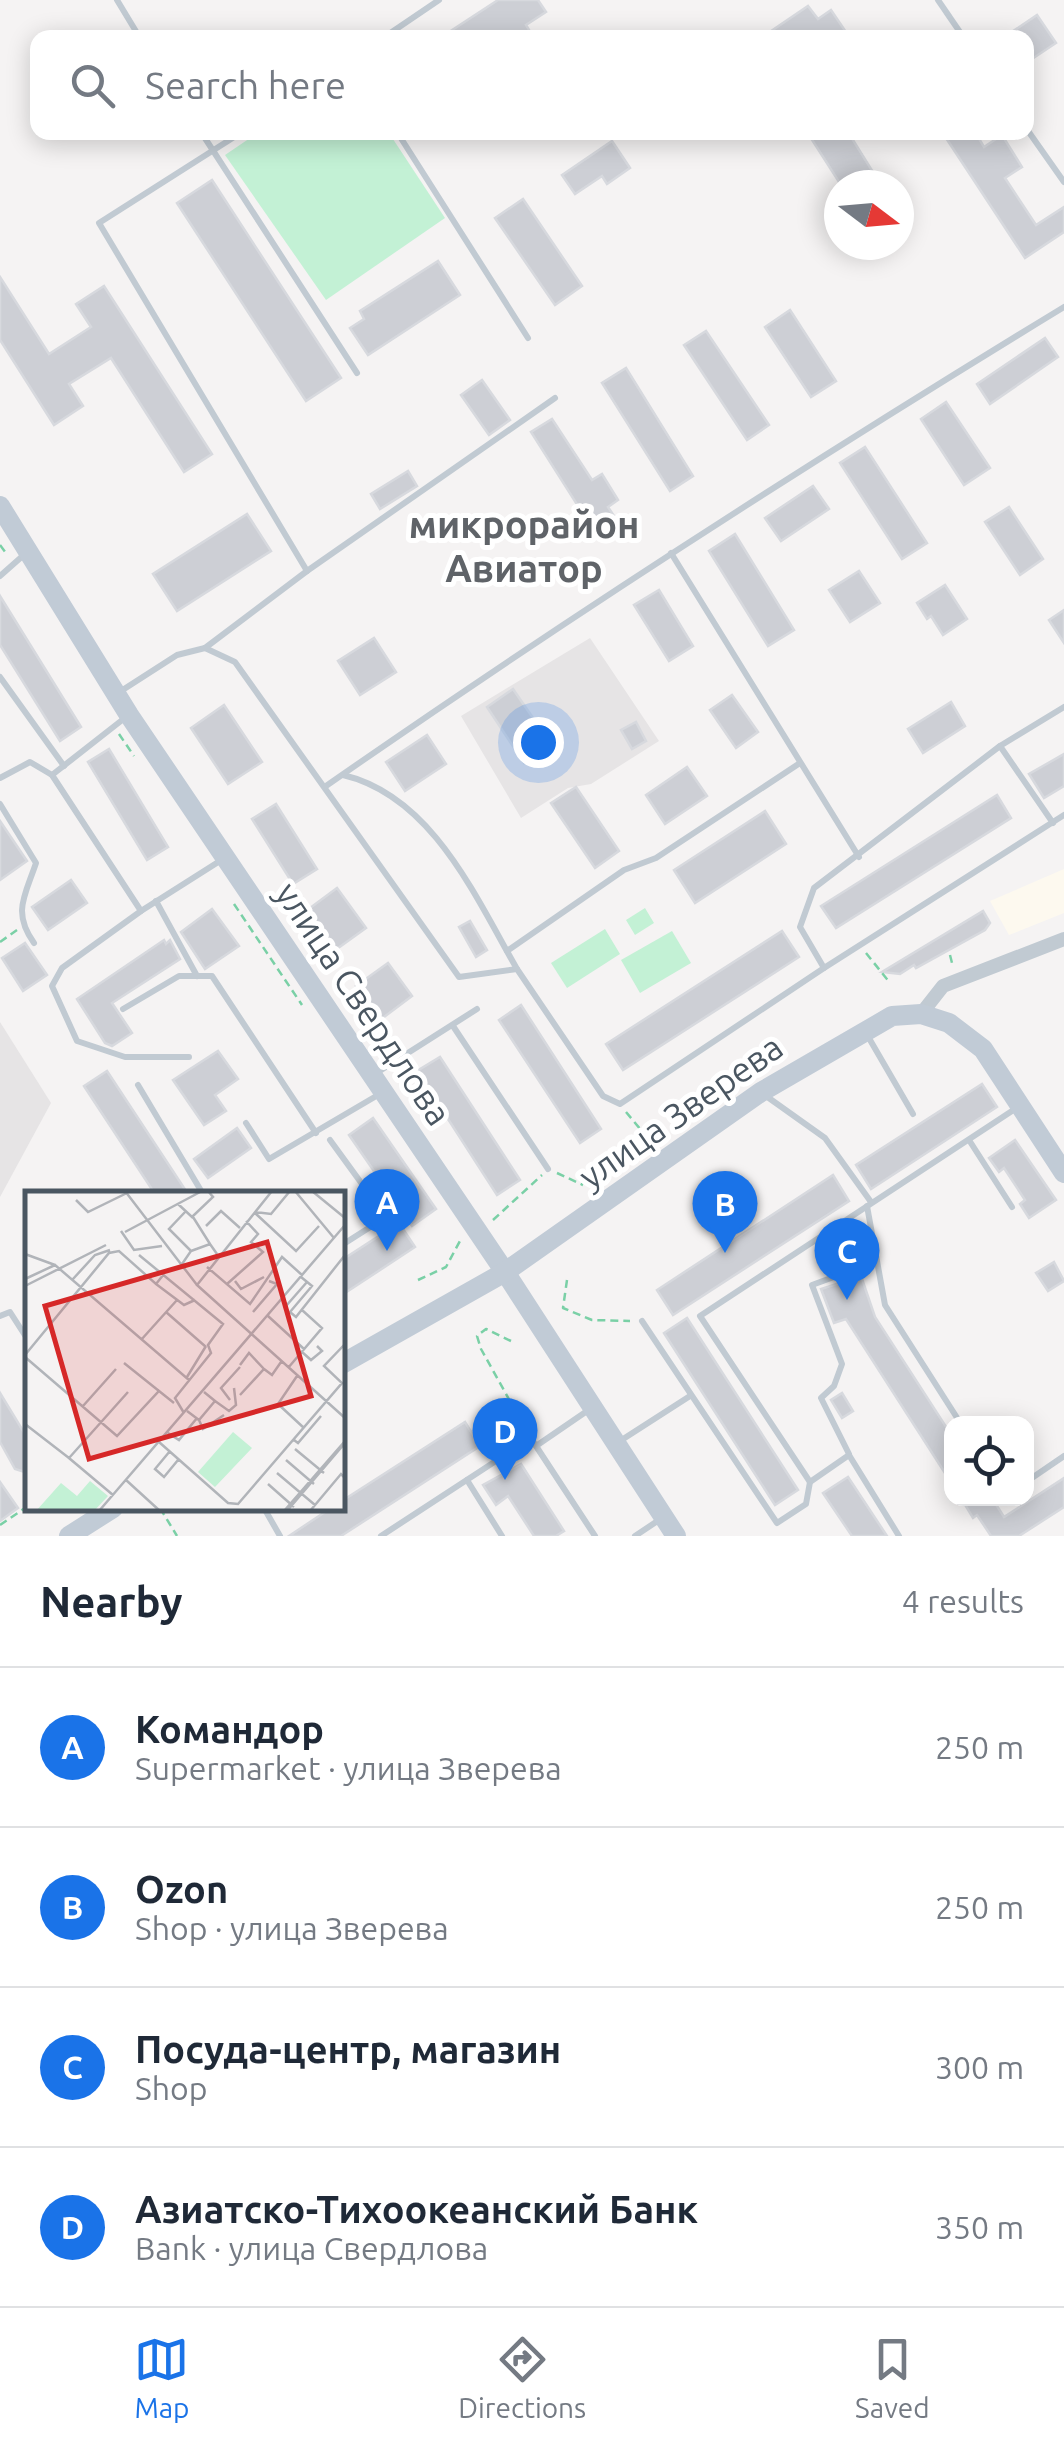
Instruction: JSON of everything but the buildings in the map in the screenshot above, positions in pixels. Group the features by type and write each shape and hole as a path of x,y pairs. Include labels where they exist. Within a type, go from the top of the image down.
{"main road":[{"name":"улица Свердлова","path":"0,506 129,715 505,1272 676,1536"},
{"name":"улица Зверева","path":"345,1362 505,1272 762,1092 892,1016 921,1014"},
{"path":"921,1014 948,1023 983,1048 1064,1173"},
{"path":"70,1536 109,1511"}],"street":[{"name":"улица Зверева","path":"921,1014 943,986 1064,939"}],"lane":[{"path":"117,0 135,30"},
{"path":"396,30 439,0"},
{"path":"938,0 959,30"},
{"path":"1034,139 1064,182"},
{"path":"207,140 357,373"},
{"path":"231,140 98,223 308,571"},
{"path":"402,140 528,338"},
{"path":"326,786 815,459 1064,306"},
{"path":"116,695 177,655 205,648 555,398"},
{"path":"0,576 27,552"},
{"path":"671,553 858,857"},
{"path":"205,648 236,662 459,977 517,969"},
{"path":"0,678 64,766"},
{"path":"824,968 800,927 814,888 1000,746 1064,706"},
{"path":"52,775 129,715"},
{"path":"1000,746 1052,823"},
{"path":"0,778 30,762 52,775 141,911"},
{"path":"507,951 624,870 656,858 800,763"},
{"path":"342,775 368,781 417,815 440,842 517,969 603,1096 620,1104 1064,815"},
{"path":"0,804 36,863 19,914 34,943"},
{"path":"189,1057 125,1057 77,1041 52,986 62,968 224,858"},
{"path":"156,902 197,976"},
{"path":"123,1009 179,976 212,976 316,1133"},
{"path":"246,1123 269,1159 316,1133 477,1009"},
{"path":"453,1026 548,1169"},
{"path":"865,1032 913,1114"},
{"path":"138,1085 201,1191"},
{"path":"762,1092 825,1138 869,1204 885,1305 957,1416"},
{"path":"642,1322 777,1523 806,1504 810,1482 700,1316 1020,1106"},
{"path":"330,1140 386,1217 345,1243"},
{"path":"969,1140 1012,1207"},
{"path":"877,1261 812,1284 842,1364 834,1386 821,1398 849,1455 900,1536"},
{"path":"0,1316 10,1312 25,1335"},
{"path":"617,1443 690,1396"},
{"path":"381,1536 467,1480 594,1407"},
{"path":"533,1442 595,1536"},
{"path":"810,1482 849,1455"},
{"path":"1034,1477 1064,1456"},
{"path":"467,1480 502,1536"},
{"path":"266,1511 280,1536"},
{"path":"635,1536 664,1517"}],"path":[{"path":"0,942 22,926"},
{"path":"860,945 890,984"},
{"path":"950,955 953,966"},
{"path":"620,1104 651,1142"},
{"path":"492,1221 548,1169 583,1185"},
{"path":"418,1280 446,1267 461,1239"},
{"path":"567,1280 563,1308 592,1320 642,1322"},
{"path":"510,1341 486,1329 477,1336 533,1442"},
{"path":"0,1525 25,1508"},
{"path":"162,1511 177,1536"}],"shaded area":[{"path":"590,638 659,741 591,784 568,788 521,818 461,716"},
{"path":"1064,869 1064,913 1009,935 990,901"},
{"path":"0,1022 51,1103 0,1197"}],"green space":[{"path":"247,140 394,140 445,218 326,300 225,155"},
{"path":"645,908 654,923 635,935 626,920"},
{"path":"605,929 620,954 567,988 551,963"},
{"path":"672,931 691,963 640,993 621,960"}],"place":[{"name":"Командор","path":"387,1251"},
{"name":"Ozon","path":"725,1253"},
{"name":"Посуда-центр, магазин","path":"847,1300"},
{"name":"Азиатско-Тихоокеанский Банк","path":"505,1480"}],"district":[{"name":"микрорайон Авиатор","path":"524,547"}]}
